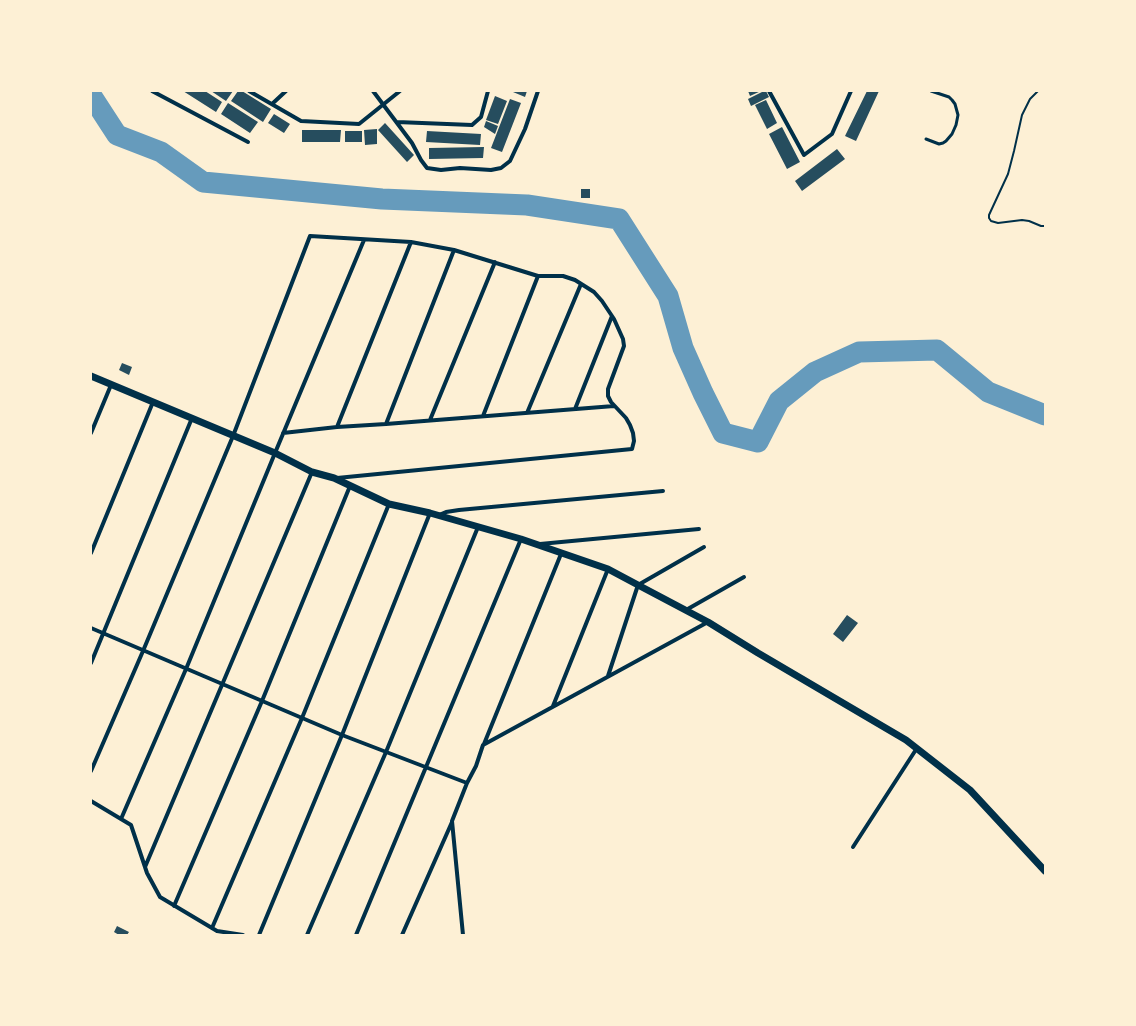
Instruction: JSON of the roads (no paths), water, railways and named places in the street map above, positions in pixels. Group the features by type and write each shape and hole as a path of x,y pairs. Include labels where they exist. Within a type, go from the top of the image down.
{"street":[{"path":"152,91 248,142"},
{"path":"158,95 162,91"},
{"path":"249,91 301,121 359,124 400,91"},
{"path":"272,104 286,91"},
{"path":"373,91 412,143 427,168 441,170 460,168 491,170 501,168 510,161 525,129 538,91"},
{"path":"397,122 472,125 481,117 488,91"},
{"path":"769,91 804,155 832,134 851,91"},
{"path":"91,770 143,651 233,436 310,236 411,242 454,250 538,276 564,276 575,280 594,292 612,316 623,339 624,346 608,389 608,396 614,406 626,418 630,425 634,441 632,449 334,478"},
{"path":"121,819 186,669 364,240"},
{"path":"336,427 411,242"},
{"path":"386,424 454,250"},
{"path":"430,420 495,262"},
{"path":"483,416 538,276"},
{"path":"527,413 582,284"},
{"path":"575,409 612,316"},
{"path":"91,376 275,453 312,472 334,478 389,504 521,539 608,570 638,585 708,622 764,657 898,734 970,790 1045,871"},
{"path":"91,434 111,385"},
{"path":"91,553 153,402"},
{"path":"283,433 336,427 614,406"},
{"path":"91,663 192,418"},
{"path":"145,867 312,472"},
{"path":"174,906 262,702 350,486"},
{"path":"434,515 459,510 663,491"},
{"path":"212,928 302,718 389,504"},
{"path":"259,935 434,515"},
{"path":"307,935 386,752 478,527"},
{"path":"536,544 699,529"},
{"path":"356,935 521,539"},
{"path":"608,676 638,585 704,547"},
{"path":"402,935 476,766 483,745 560,554"},
{"path":"553,706 608,570"},
{"path":"686,610 744,576"},
{"path":"483,745 708,622"},
{"path":"91,628 342,735 468,783"},
{"path":"853,847 917,748"},
{"path":"91,801 131,825 145,867 160,898 217,931 243,935"},
{"path":"452,821 463,935"}],"lane":[{"path":"926,139 938,144 946,141 952,134 958,115 955,104 949,97 931,91"}],"waterway":[{"path":"91,95 117,135 161,152 203,182 382,199 527,205 619,219 668,296 683,348 723,433 758,442 779,401 815,372 859,352 937,350 988,392 1045,415"}]}
